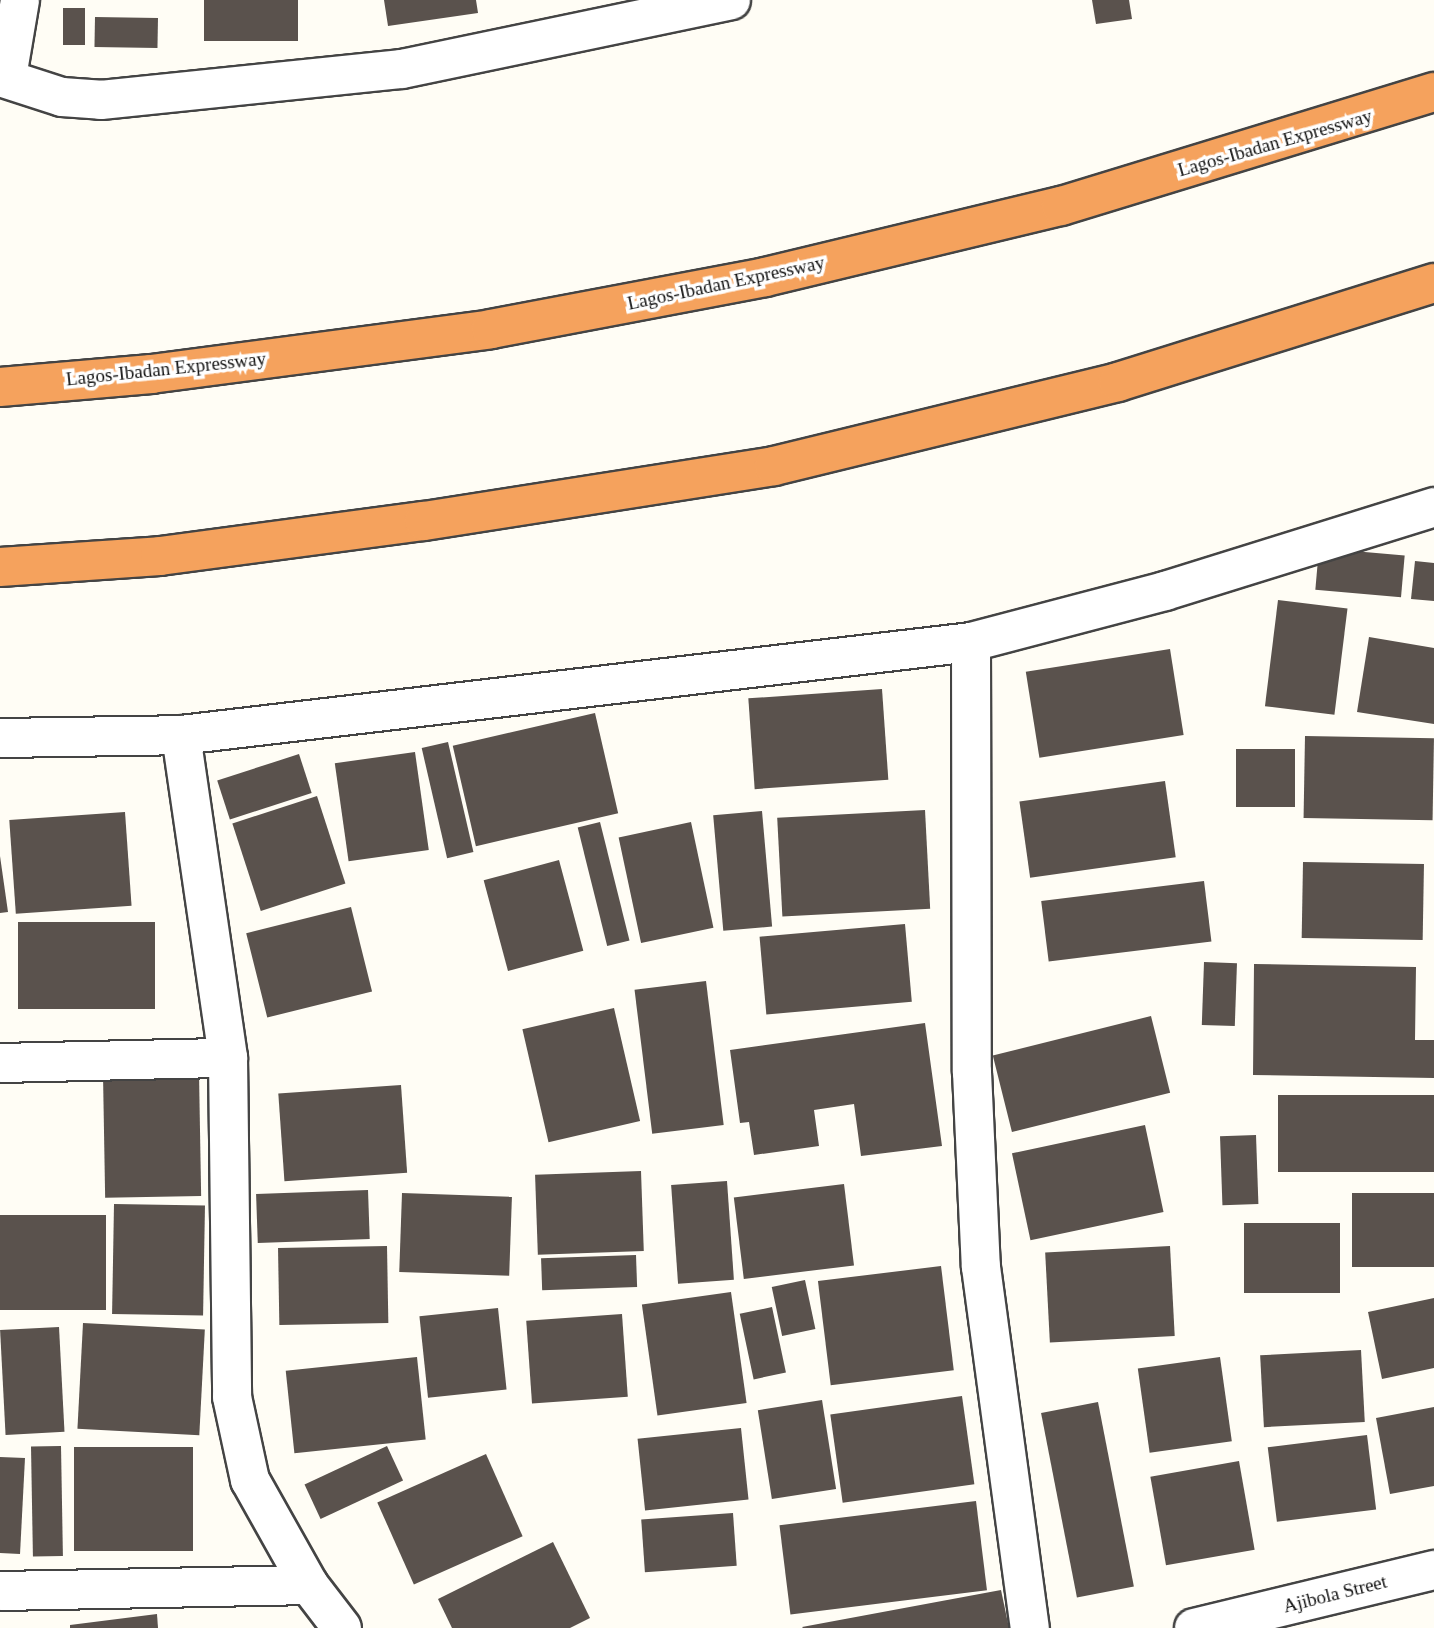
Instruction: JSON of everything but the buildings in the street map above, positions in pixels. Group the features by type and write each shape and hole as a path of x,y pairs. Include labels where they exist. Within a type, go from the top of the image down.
{"highway":[{"name":"Lagos-Ibadan Expressway","path":"0,387 151,374 491,329 765,277 1061,206 1434,92"},
{"path":"0,567 160,556 424,521 774,466 1118,382 1434,283"}],"street":[{"path":"20,0 4,77 62,97 101,100 402,69 731,0"},
{"path":"0,738 181,735 971,642 1165,591 1434,507"},
{"path":"971,642 972,1072 981,1267 1030,1628"},
{"path":"181,735 228,1058 232,1397 250,1480 309,1585 342,1628"},
{"path":"0,1063 228,1058"},
{"name":"Ajibola Street","path":"1194,1628 1434,1570"},
{"path":"0,1591 309,1585"}]}
